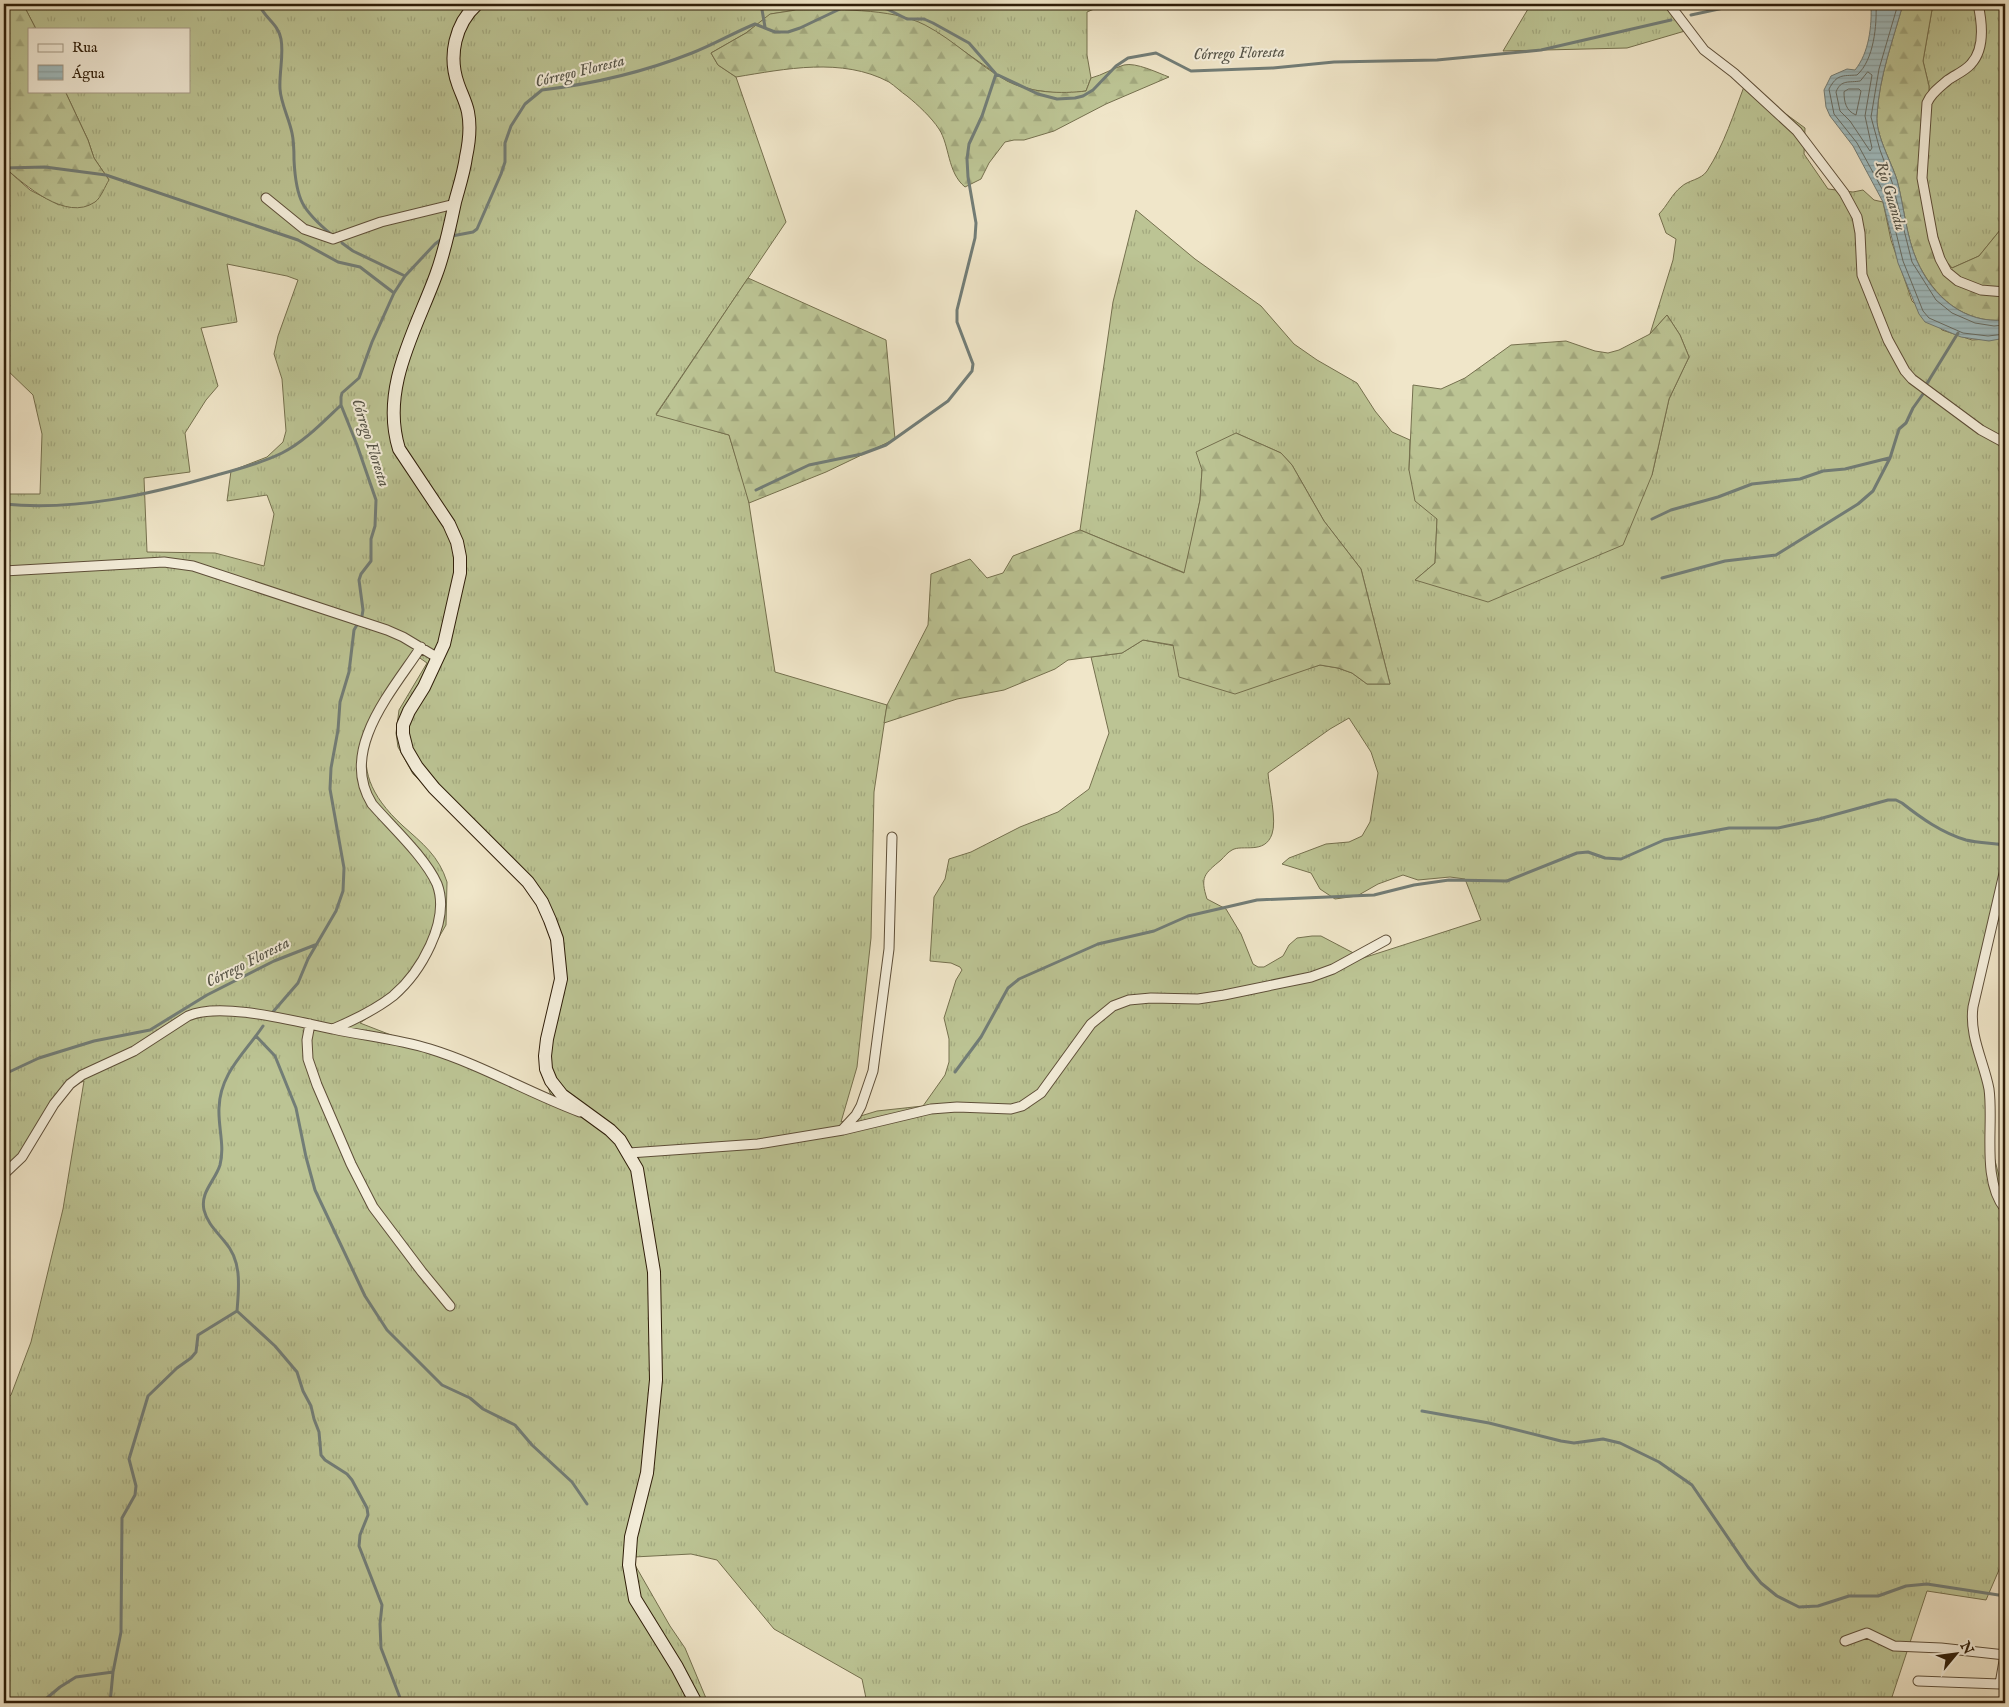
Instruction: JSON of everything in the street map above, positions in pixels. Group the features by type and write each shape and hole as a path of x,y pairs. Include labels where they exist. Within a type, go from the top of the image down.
{"main road":[{"path":"477,4 463,21 458,32 453,55 454,71 468,111 470,123 466,158 448,236 434,280 410,338 393,405 395,435 400,449 449,524 457,542 460,557 460,573 444,644 424,687 409,711 403,725 403,734 407,750 417,767 454,809 528,882 550,920 560,959 561,980 547,1039 546,1069 551,1081 562,1095 610,1130 629,1153 637,1169 654,1272 656,1380 647,1474 632,1537 629,1565 630,1579 635,1600 677,1667 696,1703"}],"street":[{"path":"1669,4 1704,50 1734,73 1760,99 1797,131 1844,193 1857,217 1860,233 1862,275 1888,340 1905,371 1912,379 1981,430 2005,443"},
{"path":"1978,4 1981,34 1975,58 1969,66 1939,88 1927,103 1922,178 1936,248 1947,272 1958,281 1975,288 2005,292"},
{"path":"266,198 304,229 334,239 381,222 455,204"},
{"path":"4,571 164,562 179,563 387,630 438,658"},
{"path":"333,1029 356,1019 384,1002 402,987 425,957 437,927 440,900 433,877 421,859 372,804 366,794 361,778 368,734 377,714 392,687 421,647"},
{"path":"843,1130 861,1106 873,1071 889,948 892,837"},
{"path":"2005,870 1972,1018 1976,1043 1987,1077 1989,1090 1990,1158 1998,1196 2005,1209"},
{"path":"629,1153 758,1144 843,1130 931,1110 957,1107 1011,1108 1022,1106 1041,1093 1091,1024 1113,1006 1129,1000 1151,998 1198,999 1311,977 1333,969 1386,940"},
{"path":"4,1174 22,1158 54,1104 70,1084 82,1075 134,1051 197,1012 228,1011 310,1024 390,1039 429,1049 484,1070 588,1115"},
{"path":"310,1024 307,1040 308,1058 317,1085 351,1164 373,1207 450,1306"},
{"path":"1845,1641 1867,1633 1894,1646 1941,1648 2005,1655 2000,1684 1918,1681"}],"green space":[{"path":"4,4 23,4 35,28 28,28 28,92 65,92 88,140 94,158 109,180 95,202 84,207 72,208 46,199 4,167"},
{"path":"23,4 1106,4 1087,12 1087,55 1091,78 1086,91 1064,94 1034,90 1008,82 955,45 891,15 847,10 796,10 771,14 746,33 711,53 718,65 736,77 786,222 656,414 729,435 748,497 775,672 887,705 874,792 871,938 857,1067 841,1122 877,1111 923,1106 945,1075 949,1062 949,1039 944,1018 956,980 962,970 951,963 930,961 934,897 945,879 949,859 971,852 1020,827 1058,812 1089,789 1109,733 1091,657 1122,653 1143,640 1302,670 1320,665 1338,668 1352,673 1367,684 1390,684 1361,569 1324,521 1292,465 1281,453 1236,433 1202,470 1200,500 1185,573 1080,530 1113,302 1136,210 1195,259 1261,306 1294,344 1357,383 1375,411 1392,432 1410,440 1409,470 1437,519 1435,563 1415,580 1652,475 1669,399 1689,357 1680,335 1667,315 1650,334 1673,260 1676,239 1666,233 1659,214 1678,190 1707,171 1724,140 1745,84 1805,128 1804,154 1828,189 1853,192 1863,190 1874,200 1883,202 1891,240 1912,301 1942,330 1972,340 2005,338 2005,917 1993,924 1971,1020 1985,1080 1991,1145 1999,1176 2005,1190 2005,1556 1986,1600 1927,1591 1890,1703 867,1703 862,1679 774,1629 717,1560 691,1554 634,1557 635,1565 685,1648 708,1703 4,1703 4,1401 11,1395 31,1342 63,1209 84,1081 67,1088 4,1175 4,488 9,494 40,494 42,434 33,395 4,367 4,167 30,190 59,205 109,180 94,158 88,140 65,92 190,92 190,28 35,28","holes":["227,264 298,280 278,336 274,354 282,379 286,431 283,442 267,457 231,471 227,501 267,495 274,514 264,566 215,553 147,552 144,478 190,472 185,433 206,400 218,386 201,328 237,322","417,656 427,663 399,710 396,733 398,747 413,774 453,813 516,868 548,918 559,969 541,1065 550,1093 556,1099 360,1023 391,1001 435,944 446,925 447,882 444,873 435,857 382,803 370,781 366,761 369,741 377,721","1349,718 1371,752 1378,773 1370,822 1362,836 1349,842 1326,844 1289,858 1282,864 1311,873 1320,889 1335,899 1357,896 1378,884 1403,875 1418,880 1450,877 1465,879 1481,920 1363,958 1321,936 1297,938 1289,945 1283,956 1264,967 1258,967 1253,964 1241,934 1226,909 1207,899 1204,886 1205,876 1232,850 1236,848 1259,847 1269,840 1274,821 1268,773 1330,729"]},
{"path":"1531,4 1674,4 1685,31 1627,48 1503,51"},
{"path":"1903,4 1933,4 1923,61 1929,86 1929,128 1924,172 1936,231 1944,259 1952,268 1979,256 2005,224 2005,320 1976,318 1952,306 1932,286 1913,251 1897,180 1881,139 1877,122 1878,101 1883,73"},
{"path":"1933,4 2005,4 2005,224 1979,256 1952,268 1944,259 1936,231 1924,172 1929,128 1929,86 1923,61"},
{"path":"796,10 879,12 911,19 936,31 1007,81 1036,90 1056,92 1086,91 1091,78 1129,64 1147,68 1169,77 1106,104 1054,131 1024,140 1005,142 989,163 981,179 965,187 955,174 939,129 916,103 889,82 871,74 833,67 794,68 736,77 718,65 711,53 746,33 770,14"},
{"path":"748,278 886,340 895,439 826,472 749,503 729,435 656,415"},
{"path":"1667,315 1680,335 1689,357 1669,399 1652,475 1623,545 1488,602 1415,580 1435,563 1437,519 1415,501 1409,470 1413,385 1441,389 1465,378 1511,345 1566,341 1595,351 1608,353 1619,350 1650,334"},
{"path":"1236,433 1281,453 1292,465 1324,521 1361,569 1390,684 1367,684 1352,673 1320,665 1235,694 1179,677 1173,645 1143,640 1122,653 1068,660 1055,669 1004,690 957,699 884,723 887,705 928,625 931,574 970,559 987,578 1003,573 1013,556 1080,530 1184,573 1200,500 1202,470 1196,452"}],"water":[{"name":"Rio Guandu","path":"1871,4 1903,4 1883,73 1878,101 1877,122 1881,139 1897,180 1908,231 1917,261 1932,286 1952,306 1976,318 2005,320 2005,338 1989,341 1961,337 1925,322 1919,314 1898,263 1883,202 1853,146 1830,116 1826,107 1824,90 1831,76 1847,69 1855,70 1864,56 1870,30"}],"waterway":[{"path":"259,4 277,29 281,39 280,89 293,136 295,174 299,195 307,211 332,235"},
{"path":"761,4 765,27"},
{"name":"Córrego Floresta","path":"1691,15 1742,4"},
{"name":"Córrego Floresta","path":"1786,4 1820,4"},
{"name":"Córrego Floresta","path":"452,236 473,232 477,229 505,162 505,143 511,126 525,104 542,90 599,81 655,66 700,50 755,24 775,32 788,32 842,8 857,5 872,5 887,9 907,19 924,19 933,23 969,43 996,74 1038,94 1057,99 1083,96 1093,90 1116,66 1128,58 1156,53 1191,71 1273,68 1334,62 1437,60 1541,50 1671,20"},
{"path":"756,490 809,465 862,454 886,445 948,401 972,371 973,364 957,322 957,310 975,238 976,223 968,177 967,159 969,144 982,116 996,74"},
{"path":"4,168 45,167 106,175 298,240 338,262 360,267 394,293"},
{"name":"Córrego Floresta","path":"272,1013 298,983 308,959 336,911 343,891 344,868 330,789 331,768 338,730 340,702 349,672 354,630 362,616 359,580 361,574 371,561 371,539 375,526 376,500 341,405 341,397 342,393 359,378 372,342 394,293 405,276 443,238"},
{"path":"342,243 353,251 405,276"},
{"path":"1926,385 1958,333"},
{"path":"1662,578 1725,561 1776,555 1858,504 1873,491 1890,458 1899,429 1906,423 1913,408 1923,394"},
{"path":"4,504 31,506 112,500 165,489 242,468 282,453 298,443 341,405"},
{"path":"1652,519 1671,510 1718,497 1752,484 1800,479 1823,471 1845,469 1889,458"},
{"path":"955,1072 981,1037 1008,988 1019,979 1098,944 1154,931 1188,916 1257,900 1374,895 1414,885 1449,880 1507,881 1577,853 1588,852 1605,858 1621,859 1664,840 1729,828 1778,828 1888,800 1896,800 1902,803 1932,824 1957,837 1971,841 2005,845"},
{"name":"Córrego Floresta","path":"4,1071 9,1072 39,1058 94,1041 150,1030 207,995 274,961 315,945"},
{"path":"237,1311 237,1266 230,1249 207,1219 203,1204 206,1192 220,1165 222,1144 219,1108 224,1084 235,1064 263,1026"},
{"path":"256,1036 275,1056 296,1108 315,1190 365,1296 387,1330 442,1385 470,1398 483,1409 515,1425 532,1445 572,1482 587,1504"},
{"path":"237,1311 275,1346 297,1372 319,1432 321,1455 325,1460 347,1474 367,1508 368,1515 360,1535 359,1546 382,1605 380,1624 381,1648 402,1703"},
{"path":"110,1703 113,1672 121,1632 122,1518 135,1495 136,1486 129,1459 148,1396 196,1352 198,1335 237,1311"},
{"path":"1422,1411 1489,1423 1561,1441 1574,1443 1603,1439 1620,1443 1659,1462 1692,1485 1761,1583 1777,1596 1799,1607 1818,1606 1849,1596 1878,1596 1906,1586 1927,1584 2005,1596"},
{"path":"41,1703 60,1687 76,1677 113,1672"}]}
